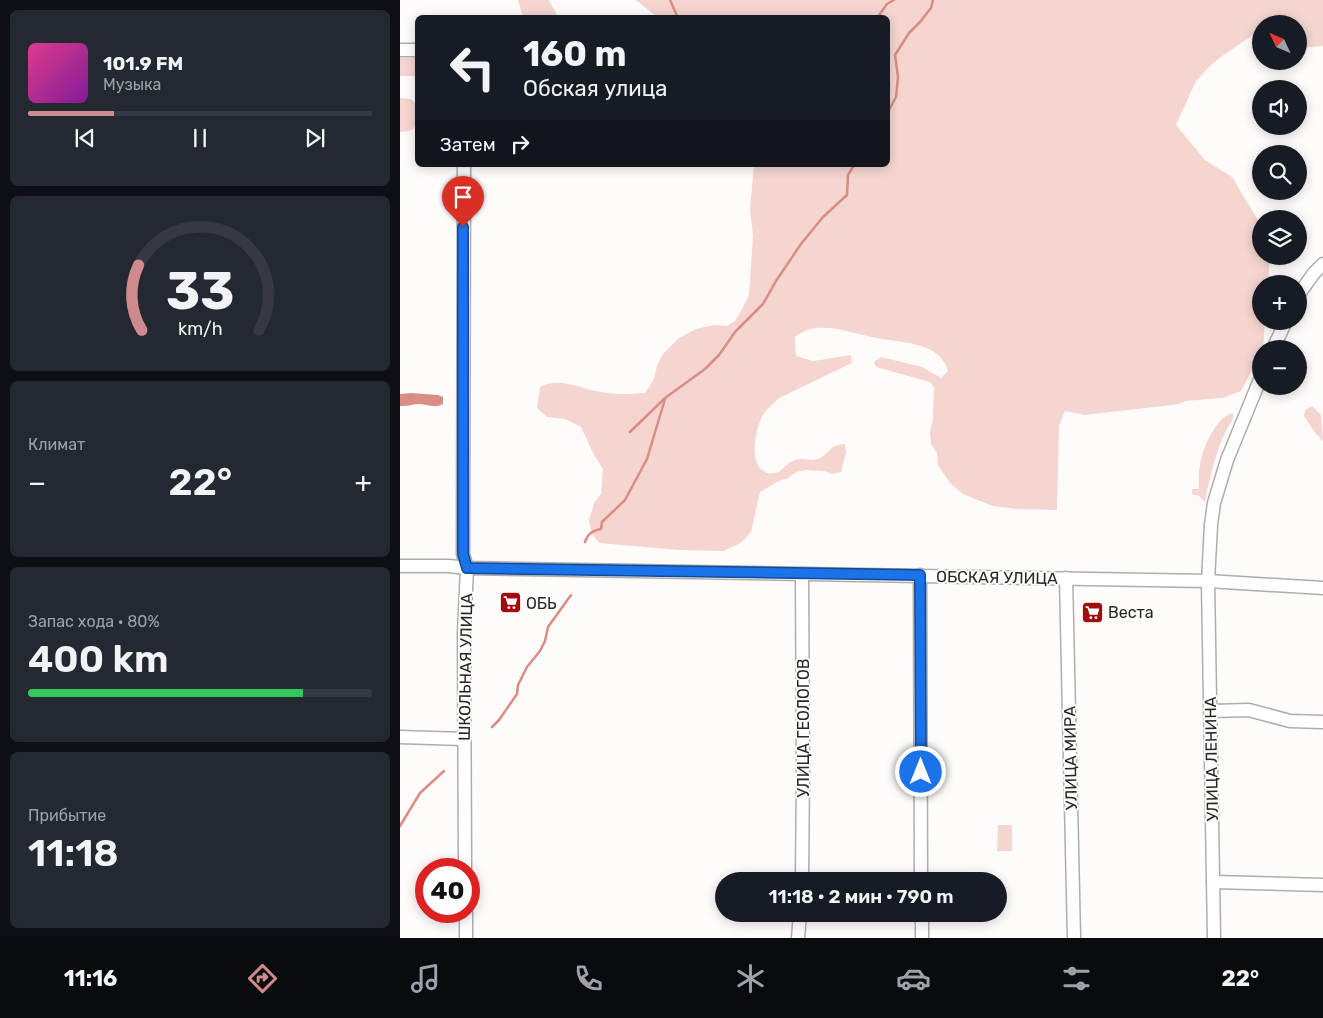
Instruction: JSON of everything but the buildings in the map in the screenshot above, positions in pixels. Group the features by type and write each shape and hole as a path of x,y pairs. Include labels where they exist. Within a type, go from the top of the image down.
{"street":[{"path":"400,50 415,50"},
{"name":"ШКОЛЬНАЯ УЛИЦА","path":"464,167 463,554 467,568 464,633 466,858"},
{"path":"1307,283 1323,264"},
{"name":"УЛИЦА ЛЕНИНА","path":"1214,938 1208,581 1211,525 1214,502 1227,460 1254,395"},
{"name":"ОБСКАЯ УЛИЦА","path":"400,566 1208,581 1323,588"},
{"name":"УЛИЦА ГЕОЛОГОВ","path":"802,574 802,872"},
{"path":"920,575 921,872"},
{"name":"УЛИЦА МИРА","path":"1066,578 1074,938"},
{"path":"1211,711 1249,710 1290,721 1323,722"},
{"path":"400,737 464,739"},
{"path":"1213,882 1323,884"},
{"path":"798,938 799,922"},
{"path":"922,922 922,938"},
{"path":"466,923 466,938"}],"shaded area":[{"path":"518,0 549,0 557,15 522,15"},
{"path":"636,0 1323,0 1323,46 1308,47 1308,15 1252,15 1252,36 1211,65 1196,81 1176,125 1205,160 1232,177 1252,210 1252,265 1269,265 1269,275 1252,275 1252,330 1264,330 1264,340 1252,340 1252,370 1241,391 1223,398 1185,401 1180,404 1085,415 1065,411 1059,426 1057,510 993,506 963,494 950,483 938,465 937,453 931,444 930,431 933,419 934,387 930,382 876,367 874,362 881,357 922,367 941,378 948,371 936,353 927,348 904,342 832,328 813,329 795,337 796,356 813,361 851,355 852,363 779,398 771,405 762,416 759,425 755,440 755,457 761,469 767,473 775,473 795,460 818,459 835,446 845,444 846,452 841,472 833,474 824,471 806,470 796,472 760,492 751,532 742,542 724,551 679,550 599,543 592,534 589,521 594,503 601,494 603,469 581,427 565,419 547,417 537,408 540,387 548,384 563,383 607,393 645,393 654,379 662,355 679,338 696,329 714,325 727,326 735,321 749,295 753,236 750,209 754,167 890,167 890,15 655,15"},
{"path":"400,58 415,58 415,76 400,76"},
{"path":"400,98 411,99 415,103 415,126 411,130 400,132"},
{"path":"400,394 438,395 443,397 443,404 437,406 417,404 400,406"},
{"path":"1312,406 1321,415 1323,441 1315,433 1304,416 1305,410"},
{"path":"1233,413 1233,419 1215,459 1205,502 1199,496 1192,494 1192,489 1199,489 1201,459 1211,434 1221,420"},
{"path":"998,825 1012,825 1012,851 997,851"}],"waterway":[{"path":"670,0 677,15"},
{"path":"879,15 887,4 894,0"},
{"path":"890,108 896,97 898,77 895,55 909,33 931,8 933,0"},
{"path":"630,432 665,398 705,369 719,355 735,332 763,304 801,244 823,217 847,195 848,175 853,167"},
{"path":"585,542 591,533 601,529 602,522 625,500 647,459 665,399"},
{"path":"492,727 517,694 518,685 527,667 540,651 545,641 548,627 571,595"},
{"path":"400,826 420,793 444,771"}],"place":[{"name":"ОБЬ","path":"510,603"},
{"name":"Веста","path":"1092,612"}],"route":[{"path":"463,227 463,554 467,568 920,575 921,772"}]}
